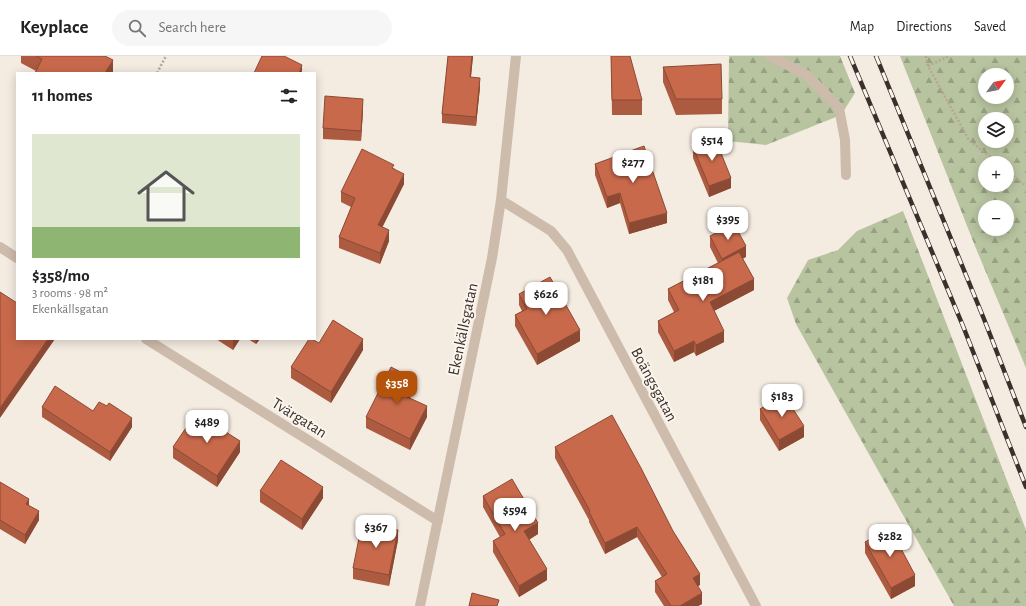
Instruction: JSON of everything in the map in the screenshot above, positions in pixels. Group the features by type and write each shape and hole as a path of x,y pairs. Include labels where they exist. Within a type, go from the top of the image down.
{"street":[{"name":"Ekenkällsgatan","path":"420,606 492,258 501,200 516,56"},
{"path":"770,56 807,75 839,108 844,140 846,175"},
{"name":"Boängsgatan","path":"501,200 551,232 567,250 756,606"},
{"path":"0,247 16,257"},
{"name":"Tvärgatan","path":"148,340 438,521"}],"path":[{"path":"158,72 166,56"},
{"path":"926,56 928,66 969,140 989,156"},
{"path":"928,66 949,56"},
{"path":"1014,176 1026,186"}],"green space":[{"path":"729,56 840,56 855,93 841,115 766,145 728,141"},
{"path":"900,56 1026,56 1026,368 975,246"},
{"path":"903,211 1026,530 1026,606 954,606 796,324 787,298 808,260 838,250 857,231"}],"building":[{"path":"36,56 105,56 113,60 106,72 36,72 42,59"},
{"path":"262,56 284,56 302,65 299,72 254,72"},
{"path":"448,56 472,56 470,77 480,78 476,117 442,114"},
{"path":"611,56 630,56 642,100 612,100"},
{"path":"721,64 722,99 676,99 663,67"},
{"path":"325,96 363,99 361,131 323,128"},
{"path":"715,138 731,178 709,186 693,147"},
{"path":"644,146 667,213 629,223 620,193 607,197 595,164"},
{"path":"362,149 394,165 392,168 404,174 378,225 389,230 380,253 339,237 355,198 341,192"},
{"path":"734,224 746,246 722,259 710,236"},
{"path":"739,252 754,279 710,302 724,331 696,345 694,341 674,351 658,321 679,310 668,289"},
{"path":"550,277 580,330 537,354 515,315 527,309 519,294"},
{"path":"0,292 16,302 16,340 47,340 0,408"},
{"path":"333,320 363,339 331,392 291,367 308,340 314,340 319,343"},
{"path":"391,367 414,379 405,396 427,406 410,439 366,417"},
{"path":"55,386 93,411 99,402 107,406 109,403 132,418 110,452 42,407"},
{"path":"784,395 804,426 779,440 760,409"},
{"path":"196,413 240,441 217,476 173,447"},
{"path":"612,415 673,531 700,574 693,578 702,593 680,606 671,606 655,581 667,574 637,527 605,543 589,512 590,511 555,447"},
{"path":"281,460 323,487 302,519 260,491"},
{"path":"512,479 538,523 524,531 547,569 519,586 493,541 505,534 483,496"},
{"path":"0,482 29,499 26,504 39,511 25,535 0,520"},
{"path":"362,523 398,530 389,575 353,568"},
{"path":"890,528 915,575 891,588 865,542"},
{"path":"472,593 499,600 497,606 469,606"}],"railway":[{"path":"850,56 963,326 1026,487"},
{"path":"876,56 984,319 1026,427"}]}
